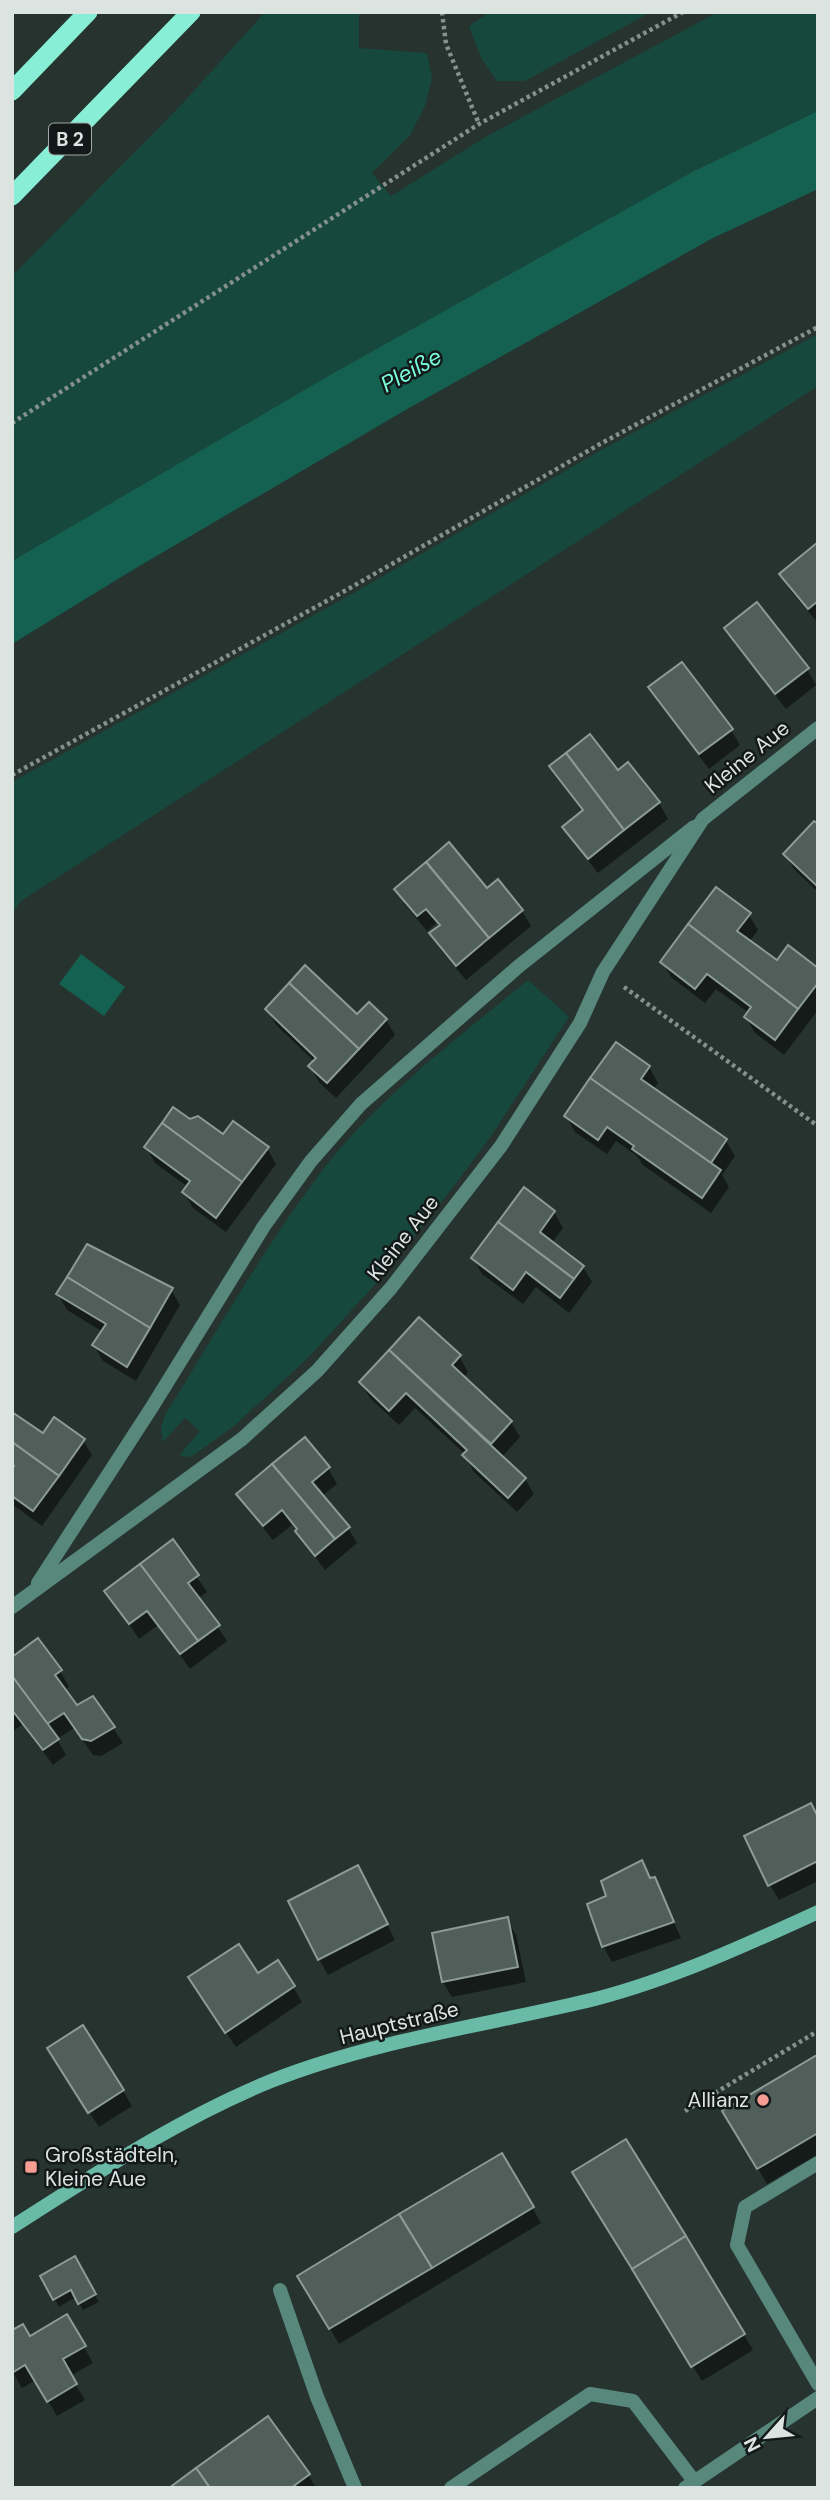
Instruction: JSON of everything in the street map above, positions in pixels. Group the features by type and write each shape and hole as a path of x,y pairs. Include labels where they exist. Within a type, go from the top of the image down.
{"highway":[{"path":"12,91 88,12"},
{"name":"B 2","path":"12,197 191,12"}],"main road":[{"name":"Hauptstraße","path":"12,2227 189,2121 271,2081 348,2055 598,1998 684,1970 818,1912"}],"street":[{"name":"Kleine Aue","path":"33,1592 264,1226 311,1161 361,1104 519,966 818,728"},
{"name":"Kleine Aue","path":"12,1607 242,1439 317,1371 390,1289 501,1146 580,1023 603,972 703,819"},
{"path":"818,2163 745,2207 737,2245 818,2384"},
{"path":"281,2290 291,2326 317,2396 355,2488"},
{"path":"451,2488 590,2394 633,2401 690,2484 818,2398"}],"path":[{"path":"442,12 446,44 479,124"},
{"path":"12,423 479,124 683,12"},
{"path":"12,775 338,595 600,444 818,327"},
{"path":"603,972 818,1126"},
{"path":"685,2111 818,2031"}],"shaded area":[{"path":"265,12 359,12 359,48 427,53 432,78 425,106 410,135 372,173 391,196 487,136 718,12 818,12 818,111 694,171 330,375 12,561 12,276 182,104"},
{"path":"490,12 651,12 525,81 497,81 481,58 469,26"},
{"path":"818,334 818,386 21,901 12,914 12,782 352,594 603,449"},
{"path":"528,980 569,1017 491,1136 379,1280 307,1359 234,1426 191,1457 179,1456 200,1431 185,1418 163,1442 161,1428 165,1415 260,1261 321,1172 367,1119 393,1094"}],"water":[{"name":"Pleiße","path":"818,111 818,189 713,238 409,408 12,644 12,561 330,375 694,171"},
{"path":"81,954 125,987 104,1016 59,984"}],"building":[{"path":"818,542 818,601 808,609 779,574"},
{"path":"757,602 809,668 775,694 724,628"},
{"path":"682,662 733,729 699,754 648,687"},
{"path":"590,734 618,770 628,762 660,802 624,830 566,753"},
{"path":"566,753 624,830 588,859 562,827 583,810 549,766"},
{"path":"814,821 818,824 818,887 783,854"},
{"path":"449,842 487,888 498,879 523,910 489,938 426,862"},
{"path":"426,862 489,938 456,966 429,933 440,925 426,909 417,916 394,889"},
{"path":"716,887 751,913 737,931 777,960 788,945 818,968 818,983 798,1009 688,924"},
{"path":"688,924 798,1009 775,1040 744,1017 751,1007 707,974 695,989 660,962"},
{"path":"305,965 357,1014 369,1002 387,1019 359,1049 289,983"},
{"path":"289,983 359,1049 327,1083 308,1066 316,1058 265,1009"},
{"path":"616,1042 650,1066 641,1079 727,1139 711,1163 590,1078"},
{"path":"590,1078 721,1170 702,1198 632,1149 634,1146 607,1127 598,1140 564,1116"},
{"path":"173,1107 190,1119 198,1116 223,1134 233,1121 269,1147 242,1182 162,1123"},
{"path":"162,1123 242,1182 216,1218 182,1192 190,1181 144,1147"},
{"path":"524,1187 555,1211 540,1232 584,1266 574,1279 498,1222"},
{"path":"498,1222 574,1279 560,1298 526,1272 513,1290 471,1258"},
{"path":"87,1244 173,1288 150,1328 67,1277"},
{"path":"67,1277 150,1328 127,1367 92,1345 106,1324 56,1294"},
{"path":"419,1317 461,1355 452,1365 512,1421 491,1444 389,1350"},
{"path":"389,1350 526,1478 508,1498 462,1455 467,1450 406,1393 389,1411 359,1382"},
{"path":"12,1412 43,1433 54,1417 85,1439 59,1476 12,1442"},
{"path":"305,1437 330,1467 312,1482 350,1527 335,1539 272,1464"},
{"path":"12,1442 59,1476 33,1511 12,1496"},
{"path":"272,1464 335,1539 315,1556 282,1510 263,1526 236,1494"},
{"path":"173,1539 199,1575 188,1583 220,1625 198,1641 140,1564"},
{"path":"140,1564 198,1641 180,1654 147,1611 129,1624 104,1591"},
{"path":"38,1638 62,1670 55,1675 77,1705 93,1696 115,1727 91,1741 82,1739 64,1713 47,1724 12,1676 12,1657"},
{"path":"12,1676 59,1739 43,1750 12,1710"},
{"path":"811,1803 818,1817 818,1861 768,1886 744,1836"},
{"path":"642,1860 650,1878 655,1877 674,1922 602,1947 587,1904 606,1896 601,1881"},
{"path":"358,1865 388,1924 318,1960 288,1901"},
{"path":"508,1917 518,1967 442,1982 432,1933"},
{"path":"239,1944 258,1973 278,1960 295,1986 225,2033 188,1977"},
{"path":"83,2025 124,2090 88,2113 47,2048"},
{"path":"817,2055 818,2133 757,2169 722,2111"},
{"path":"626,2139 686,2236 632,2269 572,2172"},
{"path":"502,2153 534,2207 432,2268 399,2214"},
{"path":"399,2214 432,2268 329,2329 297,2276"},
{"path":"686,2236 745,2334 691,2367 632,2269"},
{"path":"75,2256 96,2294 78,2304 71,2290 53,2300 40,2276"},
{"path":"67,2314 86,2346 63,2359 77,2384 47,2402 25,2365 12,2373 12,2330 23,2324 30,2336"},
{"path":"268,2416 310,2474 291,2488 210,2488 196,2468"},
{"path":"196,2468 210,2488 169,2488"}],"place":[{"name":"Allianz","path":"763,2100"},
{"name":"Großstädteln, Kleine Aue","path":"31,2167"}]}
